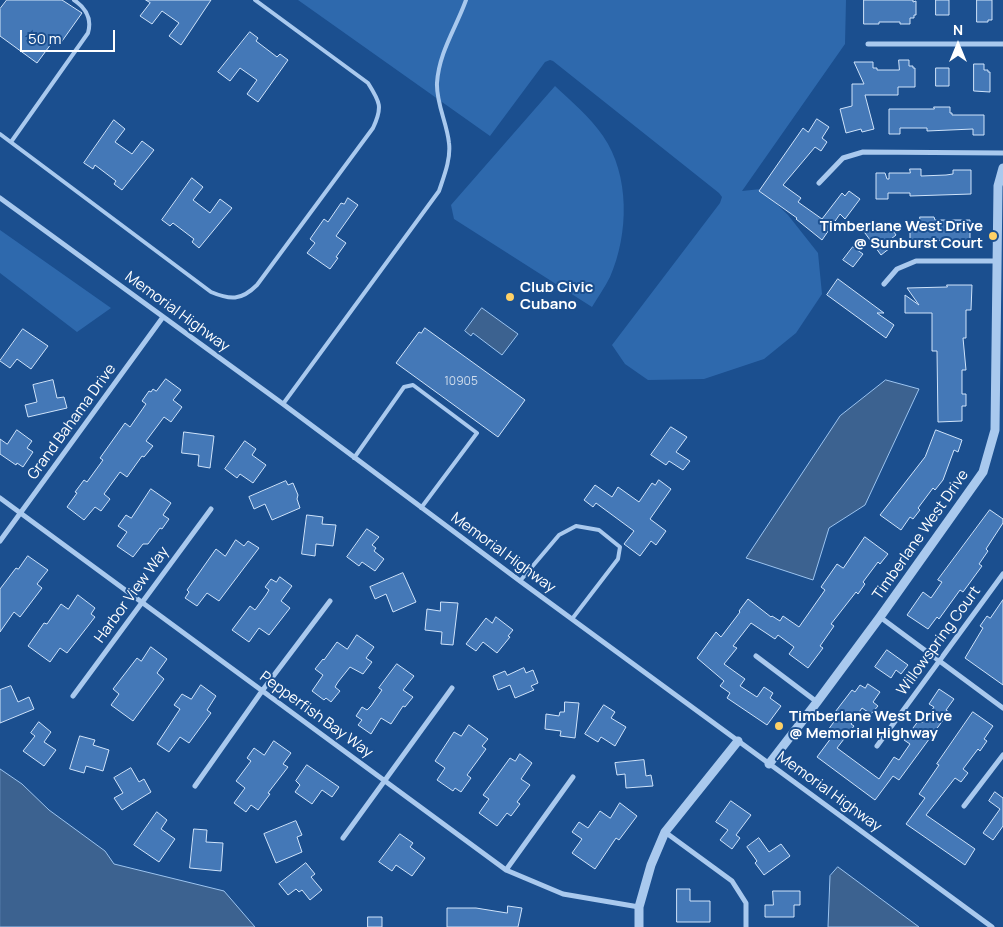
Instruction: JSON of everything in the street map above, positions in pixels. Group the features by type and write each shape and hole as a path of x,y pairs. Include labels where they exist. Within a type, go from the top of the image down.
{"street":[{"path":"868,44 1003,44"},
{"path":"819,182 843,158 863,152 1003,153"},
{"name":"Timberlane West Drive","path":"769,764 880,617 983,472 995,430 1000,364 998,186 1003,168"},
{"name":"Memorial Highway","path":"0,198 283,404 421,508 992,927"},
{"path":"884,284 897,269 916,261 1000,255"},
{"name":"Grand Bahama Drive","path":"0,541 163,317"},
{"name":"Pepperfish Bay Way","path":"0,498 506,870 563,894 639,907"},
{"name":"Harbor View Way","path":"73,696 211,509"},
{"name":"Willowspring Court","path":"877,746 1003,574"},
{"path":"195,786 262,691 330,601"},
{"path":"880,617 1003,708"},
{"path":"756,656 817,702"},
{"path":"343,838 452,688"},
{"path":"639,927 639,907 651,864 666,832 738,741"},
{"path":"964,806 1003,755"},
{"path":"506,870 573,778"},
{"path":"666,832 732,881 746,903 746,927"}],"lane":[{"path":"11,142 88,33 90,26 87,13 74,0"},
{"path":"0,134 211,292 222,297 237,298 248,294 257,285 367,136 379,116 379,101 368,83 255,0"},
{"path":"283,404 439,191 446,167 449,143 442,117 437,83 442,51 466,0"},
{"path":"354,458 404,387 413,385 477,433 421,508"},
{"path":"520,581 559,535 576,526 599,530 620,547 618,559 572,619"}],"shaded area":[{"path":"298,0 846,0 845,44 742,191 761,189 788,215 818,253 822,294 796,333 764,359 704,379 648,380 625,364 612,345 720,203 722,197 719,193 553,61 545,62 490,136"},
{"path":"555,86 586,116 603,136 612,151 622,186 624,205 621,242 610,277 592,307 454,219 451,205"},
{"path":"0,230 111,308 77,332 0,273"},
{"path":"482,308 518,334 502,355 473,333 471,336 465,331"},
{"path":"886,380 919,389 865,505 829,528 813,580 746,558 840,416"},
{"path":"0,769 22,784 49,810 105,851 114,864 224,891 255,927 0,927"},
{"path":"838,867 919,927 828,927 830,876"}],"building":[{"path":"7,0 62,0 82,13 60,44 54,40 37,63 0,36 0,9"},
{"path":"146,0 211,0 181,45 169,36 179,23 162,11 152,24 140,16 150,3"},
{"path":"864,0 913,0 913,2 916,1 916,15 914,15 914,18 910,18 910,24 879,22 879,24 864,24"},
{"path":"936,0 949,0 949,15 936,15"},
{"path":"977,0 992,0 992,20 977,22"},
{"path":"250,32 258,38 256,41 277,57 280,54 288,60 258,102 247,94 257,80 240,68 230,81 218,72"},
{"path":"899,60 909,60 909,66 915,68 915,87 898,87 898,95 865,95 874,129 862,132 861,129 846,133 840,109 852,106 852,84 864,84 854,62 873,62 873,68 877,68 877,70 899,70"},
{"path":"974,64 984,64 984,70 990,72 990,92 974,91"},
{"path":"936,68 949,68 949,86 936,86"},
{"path":"934,107 950,107 952,115 984,115 984,135 973,135 973,129 927,131 927,128 900,128 900,134 889,134 889,109 934,109"},
{"path":"817,119 829,127 822,138 827,142 821,151 815,147 783,185 801,198 798,202 822,219 842,193 845,196 849,191 860,199 845,219 840,214 822,240 797,218 759,191 803,128 808,132"},
{"path":"114,120 125,129 115,142 132,154 142,141 154,150 122,190 114,184 116,181 95,165 93,169 84,163"},
{"path":"910,169 921,169 921,176 953,174 953,170 971,170 971,194 910,196 910,193 888,193 888,199 876,199 876,173 885,173 887,179 889,179 889,173 910,173"},
{"path":"192,178 203,187 193,200 210,213 220,199 232,208 199,248 192,242 194,239 173,223 170,226 162,220"},
{"path":"348,198 358,205 336,236 346,243 330,269 307,253 315,243 310,239 324,219 328,222 341,203 344,204"},
{"path":"920,217 934,217 935,220 970,220 970,240 910,241 910,223 920,223"},
{"path":"878,223 882,228 888,223 896,235 886,243 890,248 881,255 865,233"},
{"path":"853,247 863,254 853,267 843,260"},
{"path":"838,279 884,313 877,313 894,325 886,338 827,295"},
{"path":"947,285 972,285 971,310 966,310 966,338 963,338 966,370 962,370 962,394 966,394 966,406 962,406 962,421 938,422 937,351 932,351 932,313 905,313 905,295 919,305 907,288 947,287"},
{"path":"425,328 525,400 498,437 396,363 419,332 421,333"},
{"path":"23,329 48,346 31,369 17,359 10,368 0,361"},
{"path":"166,379 181,390 173,400 182,407 171,422 164,417 146,441 153,446 144,457 142,456 127,477 120,472 104,494 110,499 101,511 95,507 84,520 67,507 77,493 75,492 84,480 87,482 103,460 100,458 125,423 130,427 146,404 142,401 149,391 151,392 153,389 156,391"},
{"path":"53,380 57,398 64,397 67,408 28,417 25,405 37,402 33,385"},
{"path":"671,427 687,437 676,452 690,461 683,470 669,461 666,465 651,455"},
{"path":"17,430 32,441 27,448 33,452 23,467 17,463 16,465 0,454 0,439 7,444"},
{"path":"936,430 962,440 958,452 954,450 943,480 935,490 933,488 918,508 920,510 913,519 910,517 901,530 880,515 925,457"},
{"path":"184,432 214,436 210,468 198,466 199,455 182,453"},
{"path":"245,441 256,449 252,455 266,465 253,483 240,474 237,478 225,469"},
{"path":"659,480 671,489 650,519 666,531 656,545 651,541 640,556 624,544 634,531 596,503 593,507 584,500 595,485 612,497 618,487 639,502 652,483 655,485"},
{"path":"286,481 288,485 293,483 298,495 297,499 300,508 272,520 265,504 254,509 249,497"},
{"path":"151,489 171,503 163,515 169,519 148,544 143,544 133,557 117,546 127,532 118,526 126,515 131,518"},
{"path":"990,510 1003,519 1003,523 986,549 988,551 979,564 982,566 963,592 960,590 939,619 937,617 928,629 907,615 923,592 931,598 942,582 938,580"},
{"path":"307,515 323,517 322,524 336,525 333,546 316,544 315,556 302,554"},
{"path":"367,529 379,537 372,545 376,548 374,551 384,559 375,571 362,562 359,566 347,557"},
{"path":"865,537 888,554 880,564 878,562 863,582 865,584 858,594 856,592 831,624 834,626 820,646 823,648 808,668 789,654 794,647 778,635 775,639 751,623 733,646 737,648 724,664 745,679 740,686 757,697 764,687 773,693 770,698 781,706 767,725 727,698 730,693 720,686 724,681 697,658 716,632 721,637 748,599 771,617 780,621 783,616 799,627 825,590 821,587 837,564 843,568"},
{"path":"236,540 244,546 248,541 259,548 219,601 207,593 197,606 185,598 189,592 187,590 216,549 225,556"},
{"path":"28,556 48,570 37,584 42,588 20,617 14,612 0,632 0,589"},
{"path":"403,573 416,602 393,612 386,594 375,599 370,587"},
{"path":"280,577 292,586 281,601 290,608 269,635 259,628 249,642 232,630 250,606 255,610 269,590 265,587 271,579 276,582"},
{"path":"78,595 95,608 91,614 95,617 67,653 60,648 50,662 28,646 44,623 47,624 61,604 68,609"},
{"path":"1003,600 1003,685 965,658 983,628 980,626 987,616 990,618"},
{"path":"441,602 458,603 453,645 441,644 442,632 425,630 427,609 440,611"},
{"path":"496,617 513,630 508,636 510,637 497,653 483,642 476,651 466,644 486,618 492,623"},
{"path":"357,635 374,647 366,658 372,662 363,674 350,667 335,687 340,691 331,702 326,698 324,700 312,691 323,675 315,669 337,642 347,649"},
{"path":"151,647 167,659 157,673 164,679 133,721 111,705 119,694 113,689 137,658 141,661"},
{"path":"887,650 908,665 901,674 896,670 891,678 875,667"},
{"path":"397,664 414,676 403,690 413,697 405,707 403,706 391,724 381,718 371,734 358,725 362,720 356,716 362,707 367,710 371,706 382,690 379,688"},
{"path":"524,668 526,673 533,670 538,683 531,686 534,690 515,698 510,685 498,690 493,676 505,671 507,675"},
{"path":"868,684 880,692 873,702 878,706 871,714 862,708 851,724 854,726 837,748 879,779 894,757 899,760 910,744 904,740 919,720 922,723 934,707 929,704 939,689 954,699 946,710 949,712 899,780 893,776 875,800 817,757 834,734 828,730 836,719 832,716 852,690 855,692 860,685 865,688"},
{"path":"201,685 216,696 207,710 211,713 189,743 180,737 169,752 157,744 180,709 174,705 182,694 191,699"},
{"path":"11,686 18,702 29,697 34,709 0,723 0,690"},
{"path":"565,702 579,703 575,738 560,736 561,731 545,729 546,714 559,716 560,712 564,712"},
{"path":"604,705 615,712 611,718 626,727 615,746 601,737 598,742 585,734"},
{"path":"973,712 993,726 984,739 987,741 980,751 978,749 963,769 968,773 961,782 955,778 926,815 975,849 965,865 906,824 925,798 919,794"},
{"path":"39,722 51,732 44,742 56,750 44,766 23,751 35,736 31,733"},
{"path":"469,725 488,739 482,746 486,749 467,775 471,778 461,792 455,788 453,791 437,780 445,768 435,761 454,732 461,736"},
{"path":"80,736 95,740 93,745 109,750 103,771 86,766 84,773 70,769"},
{"path":"274,741 291,753 283,764 288,767 268,793 270,794 258,810 251,805 246,812 234,803 245,788 236,781 251,761 247,758 254,748 264,755"},
{"path":"520,754 532,763 521,779 530,785 517,802 520,804 511,816 507,813 497,826 479,813 489,799 483,795 510,758 515,761"},
{"path":"644,760 646,776 651,775 653,786 626,788 625,774 617,775 615,763"},
{"path":"307,765 339,787 332,797 322,790 312,804 295,792 300,785 296,781"},
{"path":"131,768 139,782 144,779 151,792 122,810 114,798 123,793 114,778"},
{"path":"995,792 1003,798 1003,826 993,840 983,833 1000,809 989,801"},
{"path":"731,801 751,815 736,835 740,838 732,849 720,840 728,830 716,822"},
{"path":"620,803 637,816 619,840 616,838 595,869 572,853 582,839 572,832 579,822 588,828 600,811 610,818"},
{"path":"157,812 167,820 161,829 175,839 159,862 134,845"},
{"path":"296,821 302,835 297,837 302,852 276,863 264,834"},
{"path":"194,829 207,830 206,842 223,843 221,871 190,868"},
{"path":"400,834 413,843 410,847 425,858 412,876 396,865 392,871 379,862"},
{"path":"759,838 769,852 781,844 790,856 764,875 747,847"},
{"path":"306,863 315,874 311,877 322,890 310,900 302,890 299,892 296,889 288,895 279,884"},
{"path":"677,889 690,889 690,901 710,901 710,922 677,922"},
{"path":"773,891 800,891 800,905 794,905 794,917 765,917 765,905 773,905"},
{"path":"508,906 522,908 518,927 447,927 447,908 476,908 507,913"},
{"path":"368,917 382,917 382,927 368,927"}],"place":[{"name":"Timberlane West Drive @ Sunburst Court","path":"993,236"},
{"name":"Club Civic Cubano","path":"510,297"},
{"name":"Timberlane West Drive @ Memorial Highway","path":"779,726"}]}
